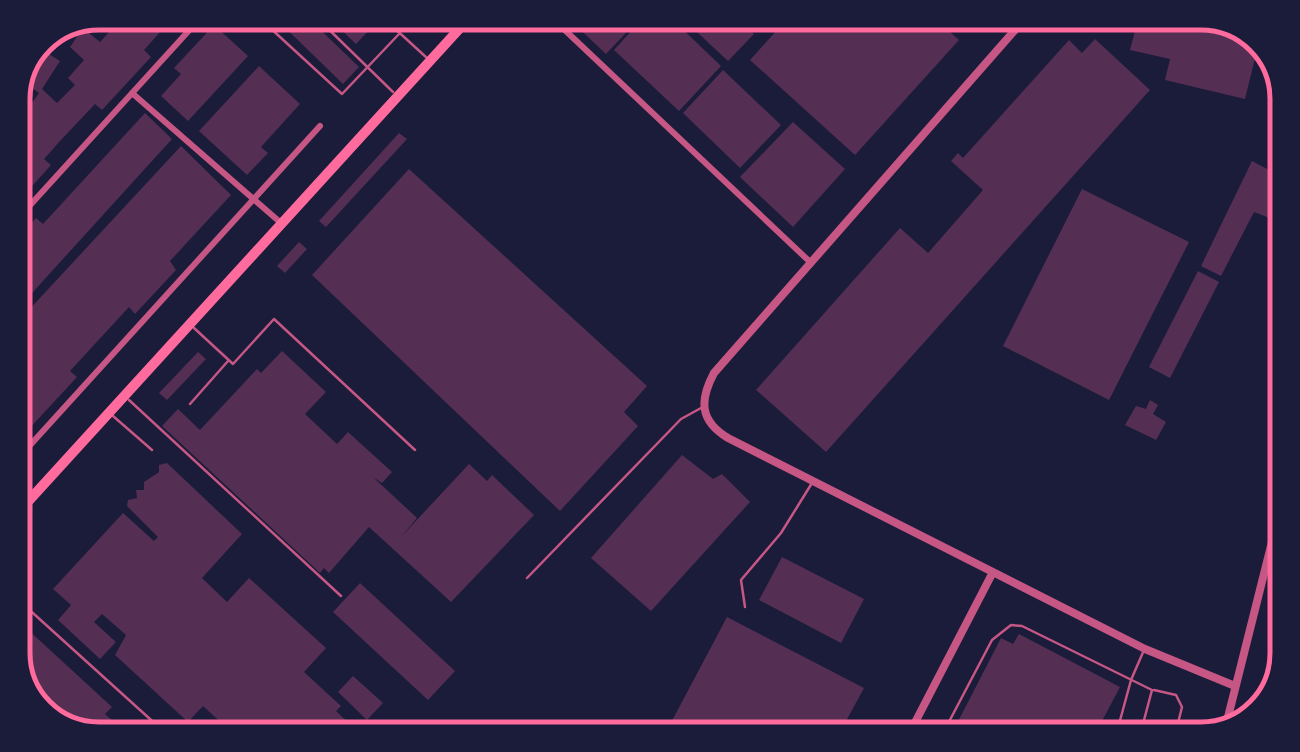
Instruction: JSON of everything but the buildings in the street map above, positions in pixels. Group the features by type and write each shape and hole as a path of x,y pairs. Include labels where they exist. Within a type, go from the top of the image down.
{"main road":[{"path":"30,494 458,31"}],"street":[{"path":"1015,30 714,373 703,394 702,408 714,430 1144,649 1236,686"},
{"path":"30,205 189,31"},
{"path":"566,31 809,261"},
{"path":"132,93 282,223"},
{"path":"30,445 320,126"},
{"path":"1228,716 1270,550"},
{"path":"915,722 993,572"}],"lane":[{"path":"273,31 331,88 342,94 399,34"},
{"path":"330,31 398,97"},
{"path":"396,31 430,61"},
{"path":"190,324 233,364 274,318 414,450"},
{"path":"190,404 229,360"},
{"path":"124,396 341,596"},
{"path":"528,578 681,419 702,408"},
{"path":"108,412 152,450"},
{"path":"745,607 741,580 781,533 813,481"},
{"path":"30,610 153,722"},
{"path":"949,722 992,640 1011,625 1022,626 1152,690 1176,695 1182,707 1178,722"},
{"path":"1120,722 1130,680 1144,649"},
{"path":"1144,722 1152,690"}]}
